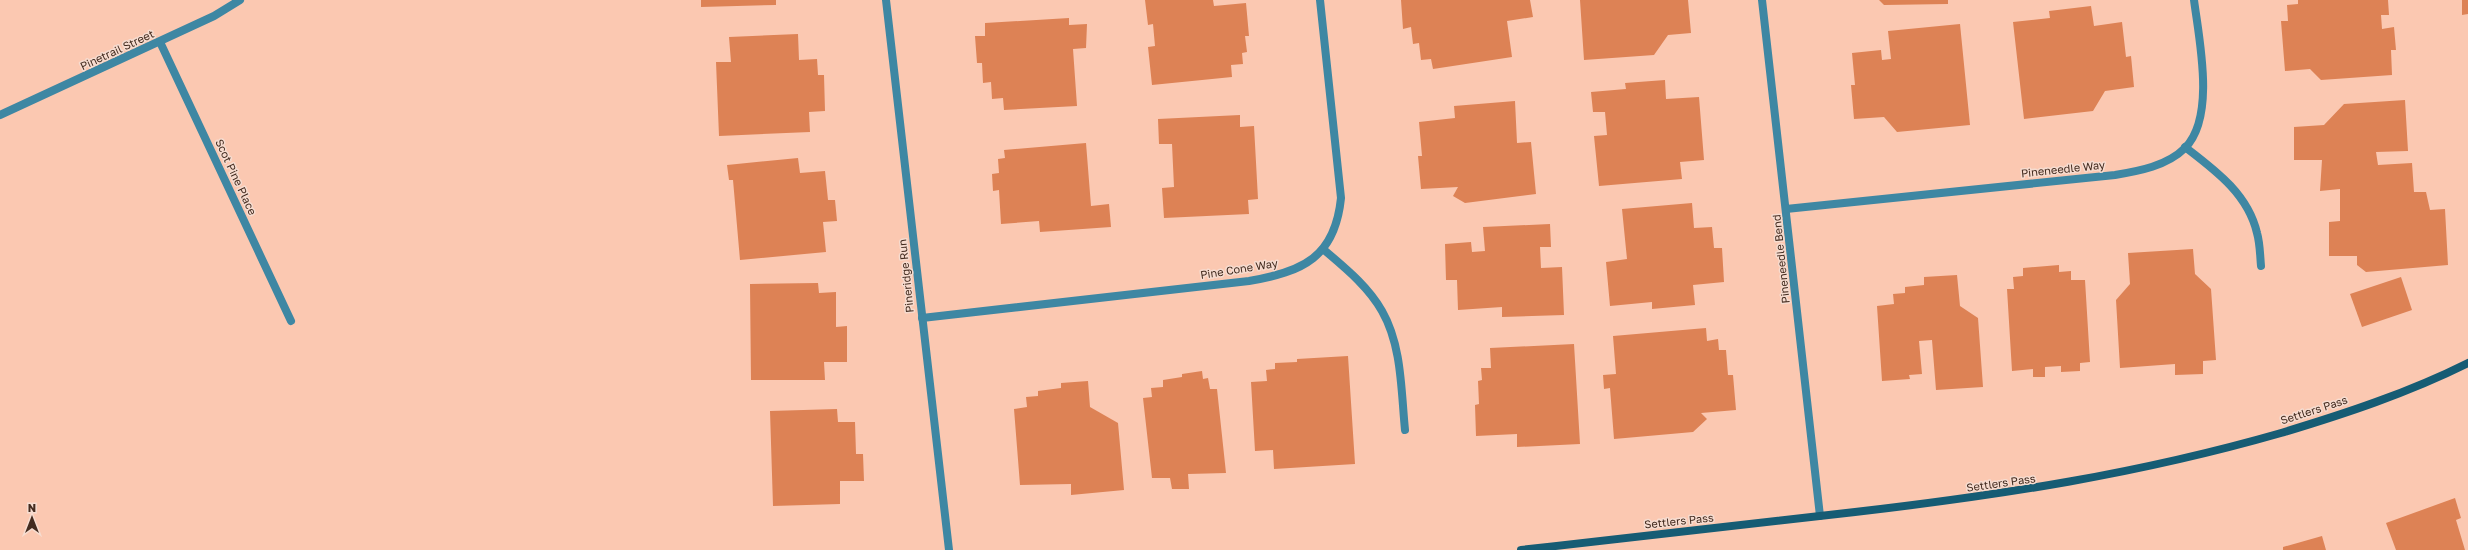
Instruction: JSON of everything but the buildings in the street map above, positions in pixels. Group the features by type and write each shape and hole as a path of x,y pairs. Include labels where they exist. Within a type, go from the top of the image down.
{"street":[{"name":"Pinetrail Street","path":"0,115 160,42 214,16 240,0"},
{"name":"Pineridge Run","path":"886,0 949,550"},
{"name":"Pine Cone Way","path":"922,318 1272,277 1293,271 1310,261 1323,249 1333,234 1339,217 1341,198 1320,0"},
{"name":"Pineneedle Bend","path":"1762,0 1820,516"},
{"name":"Pineneedle Way","path":"1786,209 2135,172 2173,157 2185,147 2200,115 2203,97 2194,0"},
{"name":"Scot Pine Place","path":"160,42 291,321"},
{"path":"2185,147 2224,178 2240,196 2257,233 2261,266"},
{"path":"1323,249 1367,290 1382,310 1391,332 1398,356 1405,430"},
{"name":"Settlers Pass","path":"1520,550 2015,492 2153,466 2246,443 2343,413 2445,375 2468,364"}]}
